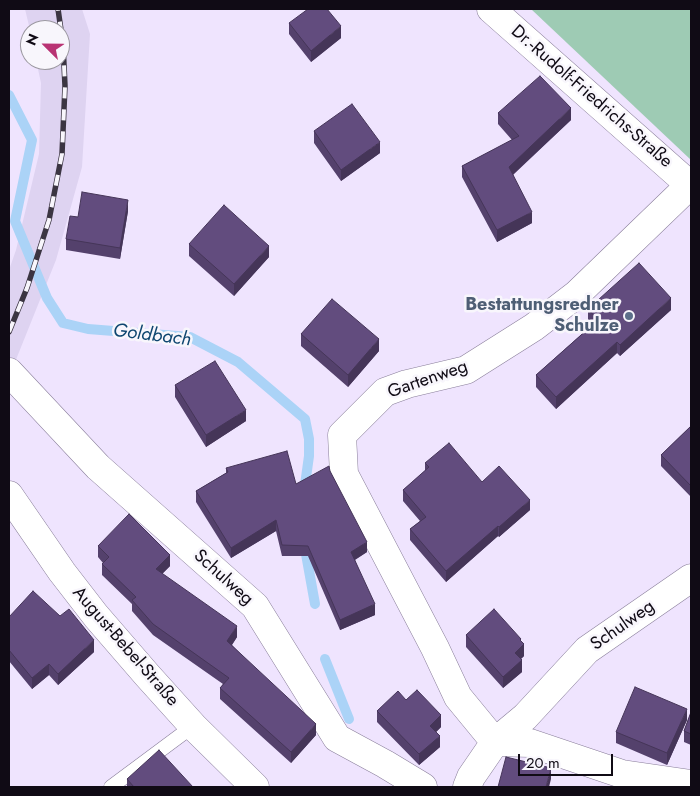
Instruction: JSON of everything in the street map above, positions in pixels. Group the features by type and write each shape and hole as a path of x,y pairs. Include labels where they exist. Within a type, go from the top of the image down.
{"street":[{"name":"Dr.-Rudolf-Friedrichs-Straße","path":"491,9 691,185"},
{"name":"Gartenweg","path":"495,742 458,697 435,648 344,474 342,435 385,392 407,384 466,370 534,327 577,294 691,185"},
{"name":"Schulweg","path":"9,372 98,467 255,606 338,738 423,787"},
{"name":"August-Bebel-Straße","path":"9,495 62,572 96,616 193,726 255,787"},
{"name":"Schulweg","path":"467,787 495,742 525,717 587,650 691,578"},
{"path":"495,742 530,743 622,774 691,784"}],"lane":[{"path":"111,787 193,726"}],"shaded area":[{"path":"25,9 82,9 90,34 82,167 56,260 9,377 9,270 16,250 39,154 41,83 38,70 70,70 70,20 28,20"}],"green space":[{"path":"531,9 691,9 691,160"}],"building":[{"path":"308,9 327,9 341,26 311,51 289,23"},
{"path":"540,76 571,108 509,167 532,212 497,230 462,166 519,136 498,113"},
{"path":"352,104 380,142 341,170 314,131"},
{"path":"82,192 128,200 120,248 66,239 70,216 78,217"},
{"path":"224,205 269,246 234,284 189,244"},
{"path":"639,263 671,298 620,345 617,342 556,397 536,375 598,320 588,309"},
{"path":"332,299 379,339 348,375 301,334"},
{"path":"215,361 246,410 206,435 175,385"},
{"path":"691,426 691,486 661,455"},
{"path":"449,443 482,482 499,466 530,500 446,571 410,529 426,517 403,490 429,467 425,463"},
{"path":"287,451 296,484 329,466 367,542 351,552 375,604 340,620 308,546 282,545 276,520 231,548 196,491 228,472 226,468"},
{"path":"129,514 170,555 156,569 237,626 227,641 316,724 291,752 220,688 229,678 153,624 132,600 136,597 102,564 109,557 98,546"},
{"path":"33,591 60,616 69,609 94,640 58,674 49,664 32,678 9,650 9,617"},
{"path":"494,609 524,644 515,653 522,660 503,677 466,635"},
{"path":"635,687 687,709 667,753 616,732"},
{"path":"417,690 441,715 430,726 440,736 419,754 377,711 398,691 406,700"},
{"path":"691,712 691,734 684,731"},
{"path":"159,750 193,787 134,787 127,779"},
{"path":"506,757 551,768 546,787 498,787"}],"waterway":[{"name":"Goldbach","path":"9,95 32,140 15,221 47,298 63,323 88,329 190,337 238,362 305,419 309,439 309,456 304,492"},
{"name":"Goldbach","path":"304,543 315,604"},
{"name":"Goldbach","path":"325,659 349,719"}],"railway":[{"path":"9,332 27,288 49,220 62,154 65,86 63,44 58,9"}],"place":[{"name":"Bestattungsredner Schulze","path":"629,316"}]}
